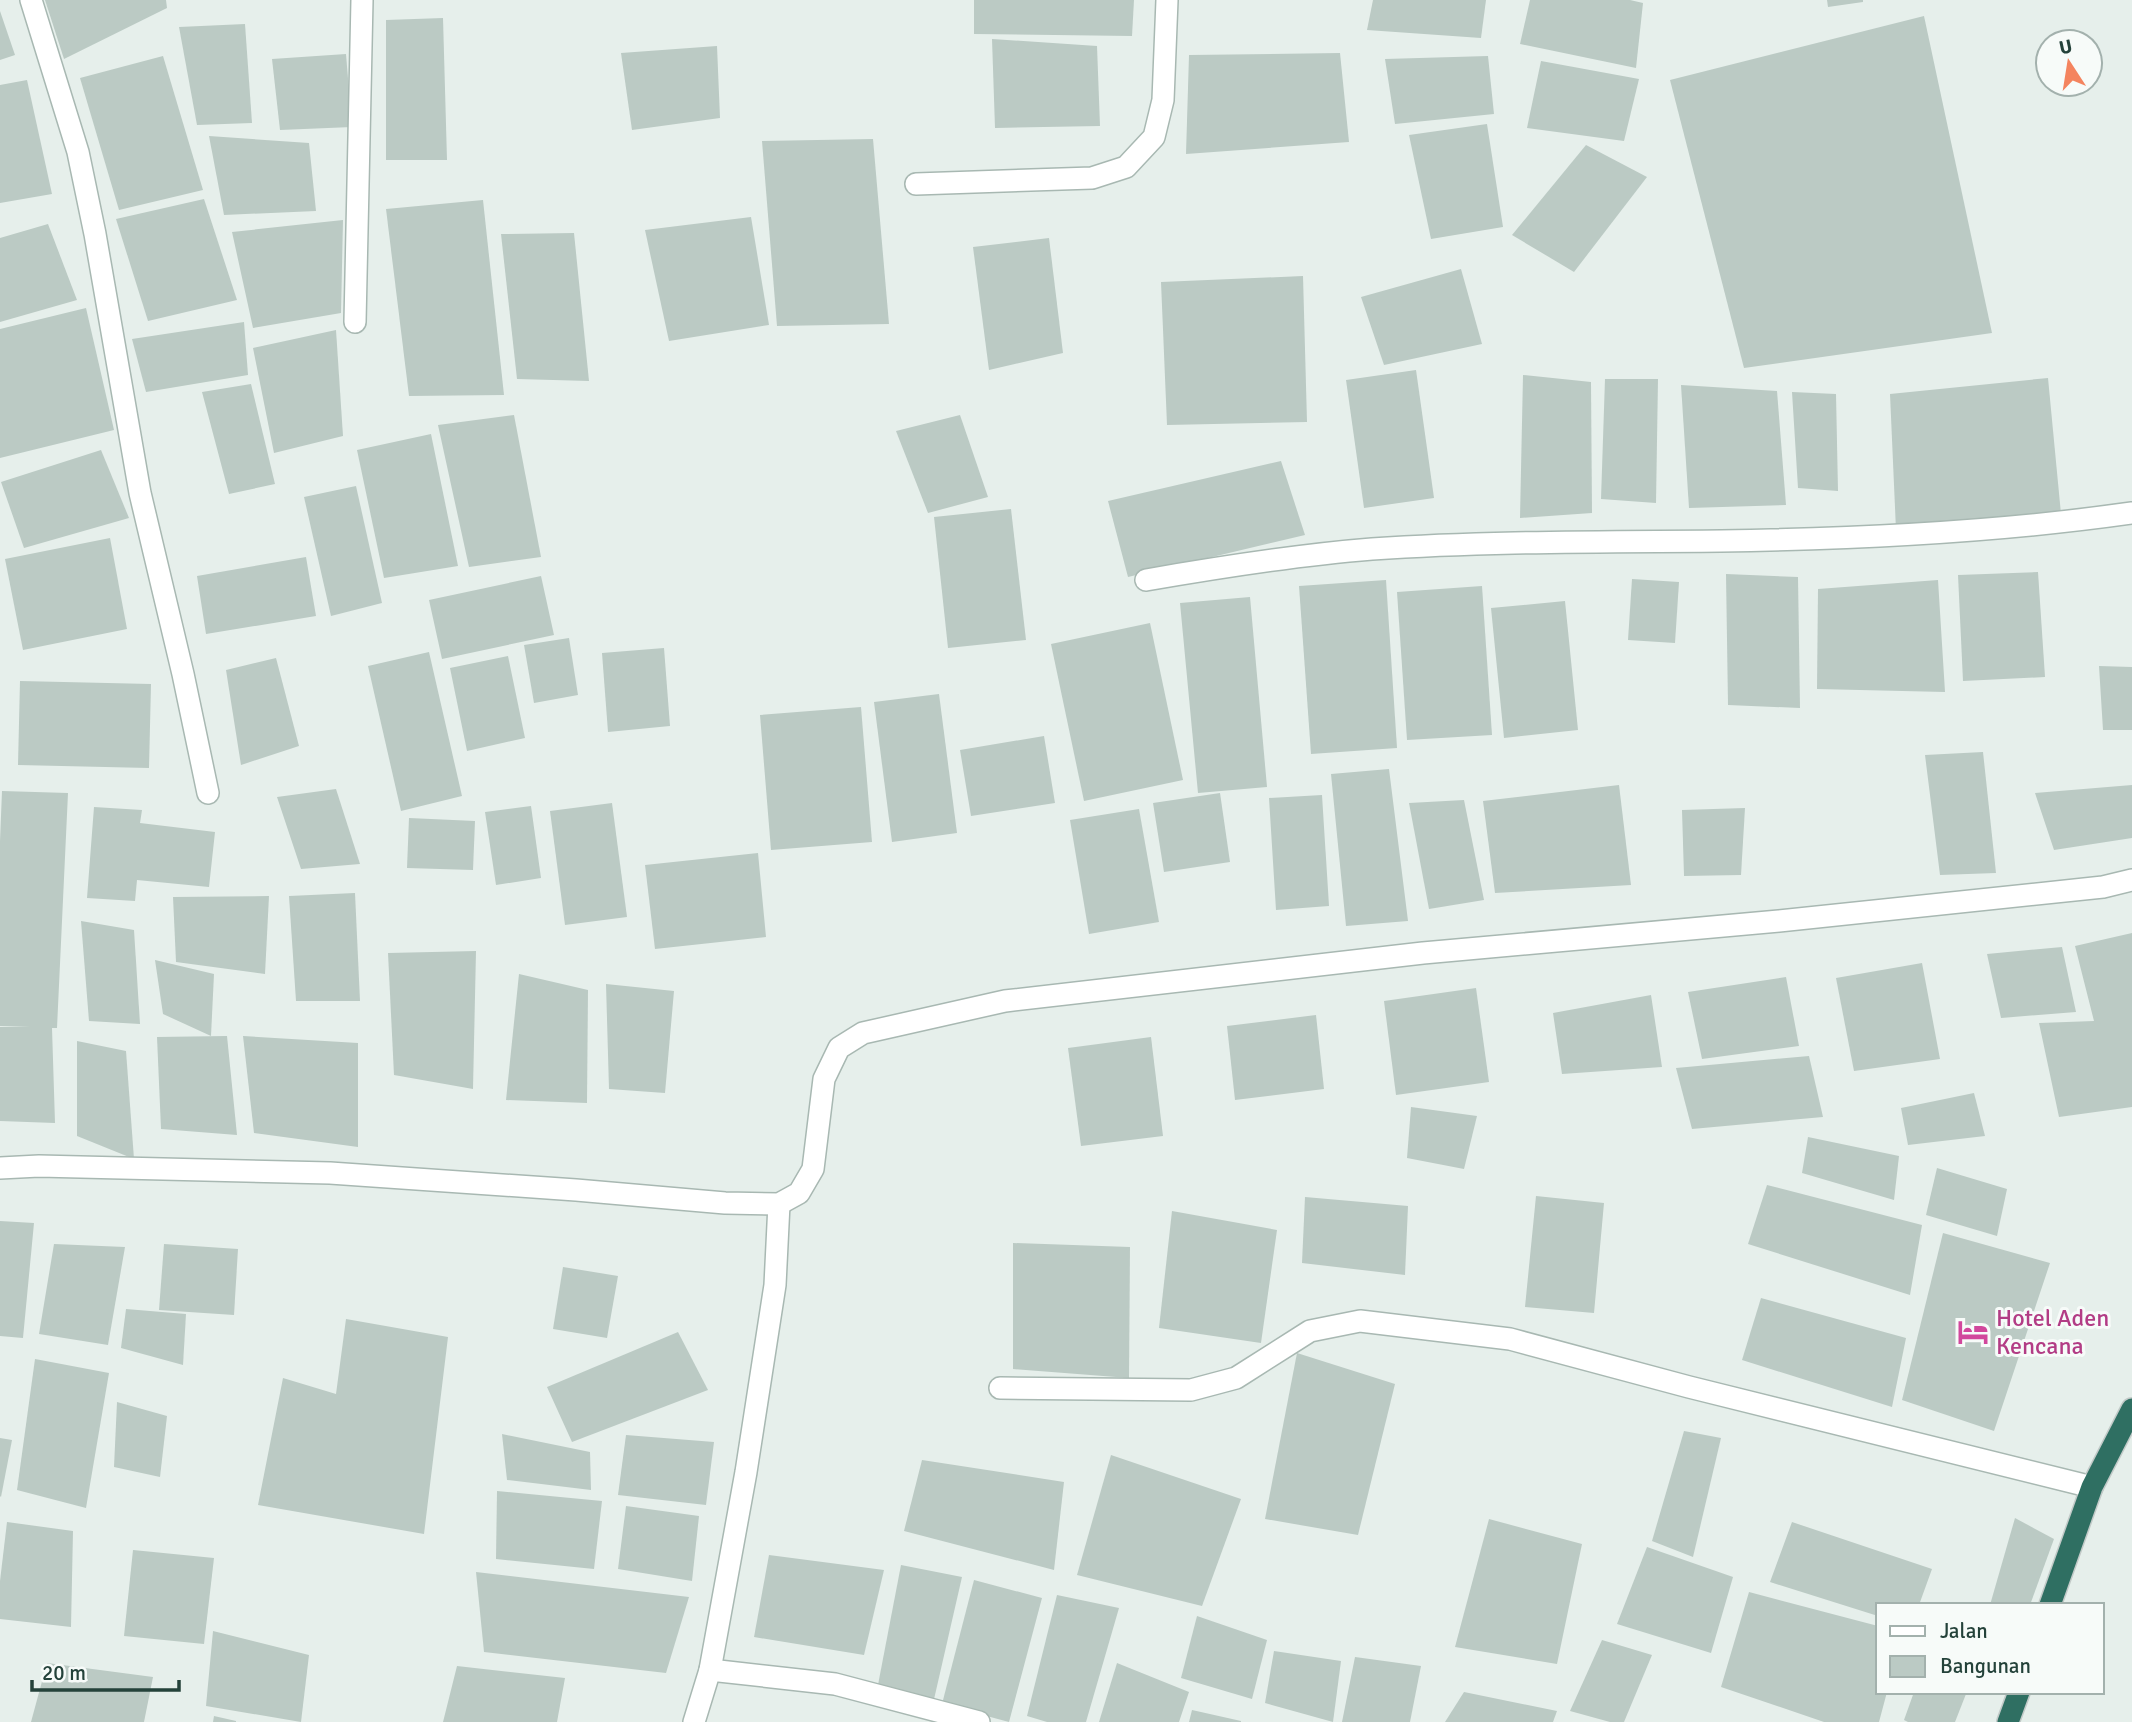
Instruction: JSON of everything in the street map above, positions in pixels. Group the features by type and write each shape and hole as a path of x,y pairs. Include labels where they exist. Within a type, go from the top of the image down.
{"highway":[{"path":"2051,1603 2092,1487 2132,1409"},
{"path":"2008,1722 2018,1694"}],"street":[{"path":"31,0 78,152 140,493 208,793"},
{"path":"355,322 362,0"},
{"path":"916,184 1092,178 1126,167 1154,137 1163,100 1167,0"},
{"path":"1146,580 1265,559 1372,549 1555,541 1724,541 1888,535 2066,522 2132,513"},
{"path":"0,1168 39,1166 330,1173 725,1203 779,1204 799,1193 813,1169 824,1079 839,1048 863,1033 1005,1001 1423,953 1779,921 2103,887 2132,880"},
{"path":"694,1722 710,1670 746,1472 775,1285 779,1204"},
{"path":"1000,1388 1191,1390 1236,1378 1310,1331 1360,1321 1510,1339 1689,1387 2092,1487"},
{"path":"710,1670 835,1684 979,1722"}],"building":[{"path":"45,0 166,0 167,8 64,59"},
{"path":"974,0 1134,0 1132,36 974,34"},
{"path":"1373,0 1486,0 1481,38 1367,30"},
{"path":"1530,0 1630,0 1643,3 1636,68 1520,44"},
{"path":"1827,0 1863,0 1863,2 1828,7"},
{"path":"0,11 15,55 0,60"},
{"path":"1924,16 1992,333 1744,368 1670,80"},
{"path":"443,18 447,160 386,160 386,20"},
{"path":"245,24 252,123 197,125 179,27"},
{"path":"992,39 1097,46 1100,126 995,128"},
{"path":"717,46 720,118 632,130 621,53"},
{"path":"1340,53 1349,142 1186,154 1189,55"},
{"path":"346,54 352,127 280,130 272,59"},
{"path":"163,56 203,190 119,210 80,78"},
{"path":"1488,56 1494,114 1395,124 1385,59"},
{"path":"1541,61 1639,79 1624,141 1527,128"},
{"path":"27,80 52,194 0,203 0,85"},
{"path":"1487,124 1503,227 1431,239 1409,135"},
{"path":"209,136 309,143 316,211 224,215"},
{"path":"873,139 889,324 777,326 762,141"},
{"path":"1586,145 1647,177 1574,272 1512,235"},
{"path":"204,199 237,300 148,321 116,219"},
{"path":"483,200 504,395 409,396 386,209"},
{"path":"751,217 769,325 669,341 645,230"},
{"path":"343,220 341,313 253,328 232,232"},
{"path":"48,224 77,300 0,322 0,238"},
{"path":"574,233 589,381 517,379 501,234"},
{"path":"1049,238 1063,353 989,370 973,247"},
{"path":"1461,269 1482,344 1384,365 1361,297"},
{"path":"1303,276 1307,422 1167,425 1161,282"},
{"path":"86,308 114,430 0,458 0,329"},
{"path":"244,322 248,375 146,392 132,339"},
{"path":"336,330 343,436 274,453 253,348"},
{"path":"1416,370 1434,498 1364,508 1346,380"},
{"path":"1523,375 1591,382 1592,513 1520,518"},
{"path":"2048,378 2061,514 1896,530 1890,394"},
{"path":"1605,379 1658,379 1656,503 1601,499"},
{"path":"251,384 275,484 229,494 202,392"},
{"path":"1681,385 1777,391 1786,505 1689,508"},
{"path":"1792,392 1836,394 1838,491 1798,488"},
{"path":"514,415 541,557 469,567 438,425"},
{"path":"960,415 988,497 928,513 896,431"},
{"path":"431,434 458,566 384,578 357,450"},
{"path":"101,450 129,518 24,548 1,482"},
{"path":"1281,461 1305,535 1128,577 1108,501"},
{"path":"356,486 382,603 331,616 304,497"},
{"path":"1011,509 1026,640 948,648 934,517"},
{"path":"110,538 127,629 23,650 5,559"},
{"path":"306,557 316,616 206,634 197,576"},
{"path":"2038,572 2045,677 1963,681 1958,575"},
{"path":"1726,574 1798,577 1800,708 1728,705"},
{"path":"541,576 554,635 442,659 429,600"},
{"path":"1632,579 1679,582 1675,643 1628,640"},
{"path":"1386,580 1397,748 1311,754 1299,586"},
{"path":"1938,580 1945,692 1817,689 1818,589"},
{"path":"1482,586 1492,735 1407,740 1397,592"},
{"path":"1250,597 1267,787 1198,793 1180,603"},
{"path":"1565,601 1578,730 1504,738 1491,608"},
{"path":"1150,623 1183,780 1084,801 1051,644"},
{"path":"569,638 578,695 534,703 524,645"},
{"path":"664,648 670,726 608,732 602,653"},
{"path":"429,652 462,796 401,811 368,666"},
{"path":"508,656 525,738 467,751 450,668"},
{"path":"276,658 299,746 241,765 226,670"},
{"path":"2099,666 2132,667 2132,730 2103,730"},
{"path":"20,681 151,684 149,768 18,765"},
{"path":"939,694 957,833 892,842 874,702"},
{"path":"861,707 872,842 771,850 760,715"},
{"path":"1044,736 1055,803 971,816 960,750"},
{"path":"1983,752 1996,873 1940,875 1925,755"},
{"path":"1389,769 1408,921 1346,926 1331,774"},
{"path":"1619,785 1631,885 1495,893 1483,801"},
{"path":"2132,785 2132,838 2054,850 2035,793"},
{"path":"336,789 360,864 301,869 277,797"},
{"path":"2,791 68,793 57,1028 52,1028 55,1123 0,1121 0,1027 30,1027 0,1026"},
{"path":"1220,793 1230,862 1164,872 1153,803"},
{"path":"1322,795 1329,906 1276,910 1269,798"},
{"path":"1464,800 1484,900 1429,909 1409,803"},
{"path":"612,803 627,917 565,925 550,811"},
{"path":"531,806 541,878 496,885 485,812"},
{"path":"94,807 142,810 140,823 215,832 209,887 137,880 135,901 87,898"},
{"path":"1745,808 1741,875 1684,876 1682,810"},
{"path":"1139,809 1159,922 1089,934 1070,820"},
{"path":"409,818 475,821 473,870 407,868"},
{"path":"758,853 766,937 655,949 645,865"},
{"path":"355,893 360,1001 296,1001 289,896"},
{"path":"269,896 265,974 176,962 173,897"},
{"path":"81,921 134,930 140,1024 89,1021"},
{"path":"2132,933 2132,1107 2059,1117 2039,1023 2094,1021 2075,946"},
{"path":"2062,947 2076,1012 2001,1018 1987,954"},
{"path":"476,951 473,1089 394,1075 388,953"},
{"path":"155,960 214,974 211,1036 163,1014"},
{"path":"1922,963 1940,1059 1854,1071 1836,978"},
{"path":"519,974 588,990 587,1103 506,1100"},
{"path":"1786,977 1799,1046 1702,1059 1688,992"},
{"path":"606,984 674,991 665,1093 609,1089"},
{"path":"1476,988 1489,1082 1396,1095 1384,1001"},
{"path":"1651,995 1662,1067 1562,1074 1553,1013"},
{"path":"1316,1015 1324,1089 1235,1100 1227,1026"},
{"path":"227,1036 237,1135 161,1129 157,1037"},
{"path":"243,1036 358,1043 358,1147 254,1133"},
{"path":"1151,1037 1163,1136 1081,1146 1068,1048"},
{"path":"77,1041 126,1051 134,1159 77,1136"},
{"path":"1809,1056 1823,1117 1692,1129 1676,1068"},
{"path":"1974,1093 1985,1136 1908,1145 1901,1108"},
{"path":"1411,1107 1477,1116 1464,1169 1407,1158"},
{"path":"1808,1137 1899,1156 1894,1200 1802,1173"},
{"path":"1937,1168 2007,1189 1997,1236 1926,1215"},
{"path":"1767,1185 1922,1225 1910,1295 1748,1244"},
{"path":"1536,1196 1604,1203 1594,1313 1525,1307"},
{"path":"1305,1197 1408,1206 1405,1275 1302,1263"},
{"path":"1172,1211 1277,1230 1261,1343 1159,1328"},
{"path":"0,1221 34,1223 23,1338 0,1336"},
{"name":"Hotel Aden Kencana","path":"1943,1233 2050,1263 1994,1431 1902,1400"},
{"path":"1013,1243 1130,1247 1129,1378 1013,1369"},
{"path":"54,1244 125,1247 108,1345 39,1334"},
{"path":"164,1244 238,1249 234,1315 159,1310"},
{"path":"563,1267 618,1276 607,1338 553,1329"},
{"path":"1761,1298 1906,1338 1892,1407 1742,1360"},
{"path":"126,1309 186,1314 183,1365 121,1348"},
{"path":"346,1319 448,1337 424,1534 258,1505 283,1378 336,1394"},
{"path":"678,1332 708,1390 572,1442 547,1387"},
{"path":"1297,1353 1395,1384 1358,1535 1265,1519"},
{"path":"35,1359 109,1373 86,1508 17,1490"},
{"path":"117,1402 167,1416 160,1477 114,1467"},
{"path":"1684,1431 1721,1438 1693,1557 1652,1541"},
{"path":"502,1434 590,1452 591,1490 507,1480"},
{"path":"626,1435 714,1442 706,1505 618,1495"},
{"path":"0,1438 12,1440 1,1497 0,1496"},
{"path":"1111,1455 1241,1499 1202,1606 1077,1575"},
{"path":"922,1460 1064,1482 1054,1570 904,1531"},
{"path":"497,1491 602,1501 594,1569 496,1559"},
{"path":"626,1506 699,1516 692,1581 618,1569"},
{"path":"2015,1518 2054,1539 2031,1603 1991,1603"},
{"path":"1489,1519 1582,1544 1557,1664 1455,1647"},
{"path":"7,1522 73,1531 71,1627 0,1619 0,1581"},
{"path":"1792,1522 1932,1569 1920,1603 1876,1603 1876,1615 1770,1582"},
{"path":"1647,1547 1733,1577 1711,1653 1617,1624"},
{"path":"133,1550 214,1558 204,1644 124,1636"},
{"path":"769,1555 884,1570 864,1655 754,1637"},
{"path":"901,1565 962,1577 932,1708 877,1690"},
{"path":"476,1572 689,1597 666,1673 484,1652"},
{"path":"974,1580 1042,1598 1009,1722 942,1704"},
{"path":"1749,1592 1876,1625 1876,1694 1886,1694 1879,1722 1824,1722 1721,1687"},
{"path":"1057,1595 1119,1608 1086,1722 1047,1722 1027,1716"},
{"path":"1197,1616 1267,1640 1252,1699 1181,1678"},
{"path":"213,1631 309,1655 301,1722 206,1706"},
{"path":"1602,1640 1652,1655 1624,1722 1610,1722 1570,1711"},
{"path":"1274,1651 1341,1661 1333,1722 1265,1703"},
{"path":"1355,1657 1421,1666 1410,1722 1342,1722"},
{"path":"47,1663 153,1677 144,1722 31,1722"},
{"path":"1117,1663 1189,1692 1179,1722 1099,1722"},
{"path":"457,1666 565,1678 557,1722 443,1722"},
{"path":"1464,1692 1557,1711 1553,1722 1445,1722"},
{"path":"1913,1694 1966,1694 1955,1722 1904,1720"},
{"path":"1192,1710 1241,1721 1241,1722 1189,1722"},
{"path":"214,1716 236,1721 236,1722 213,1722"}],"place":[{"name":"Hotel Aden Kencana","path":"1973,1332"}]}
